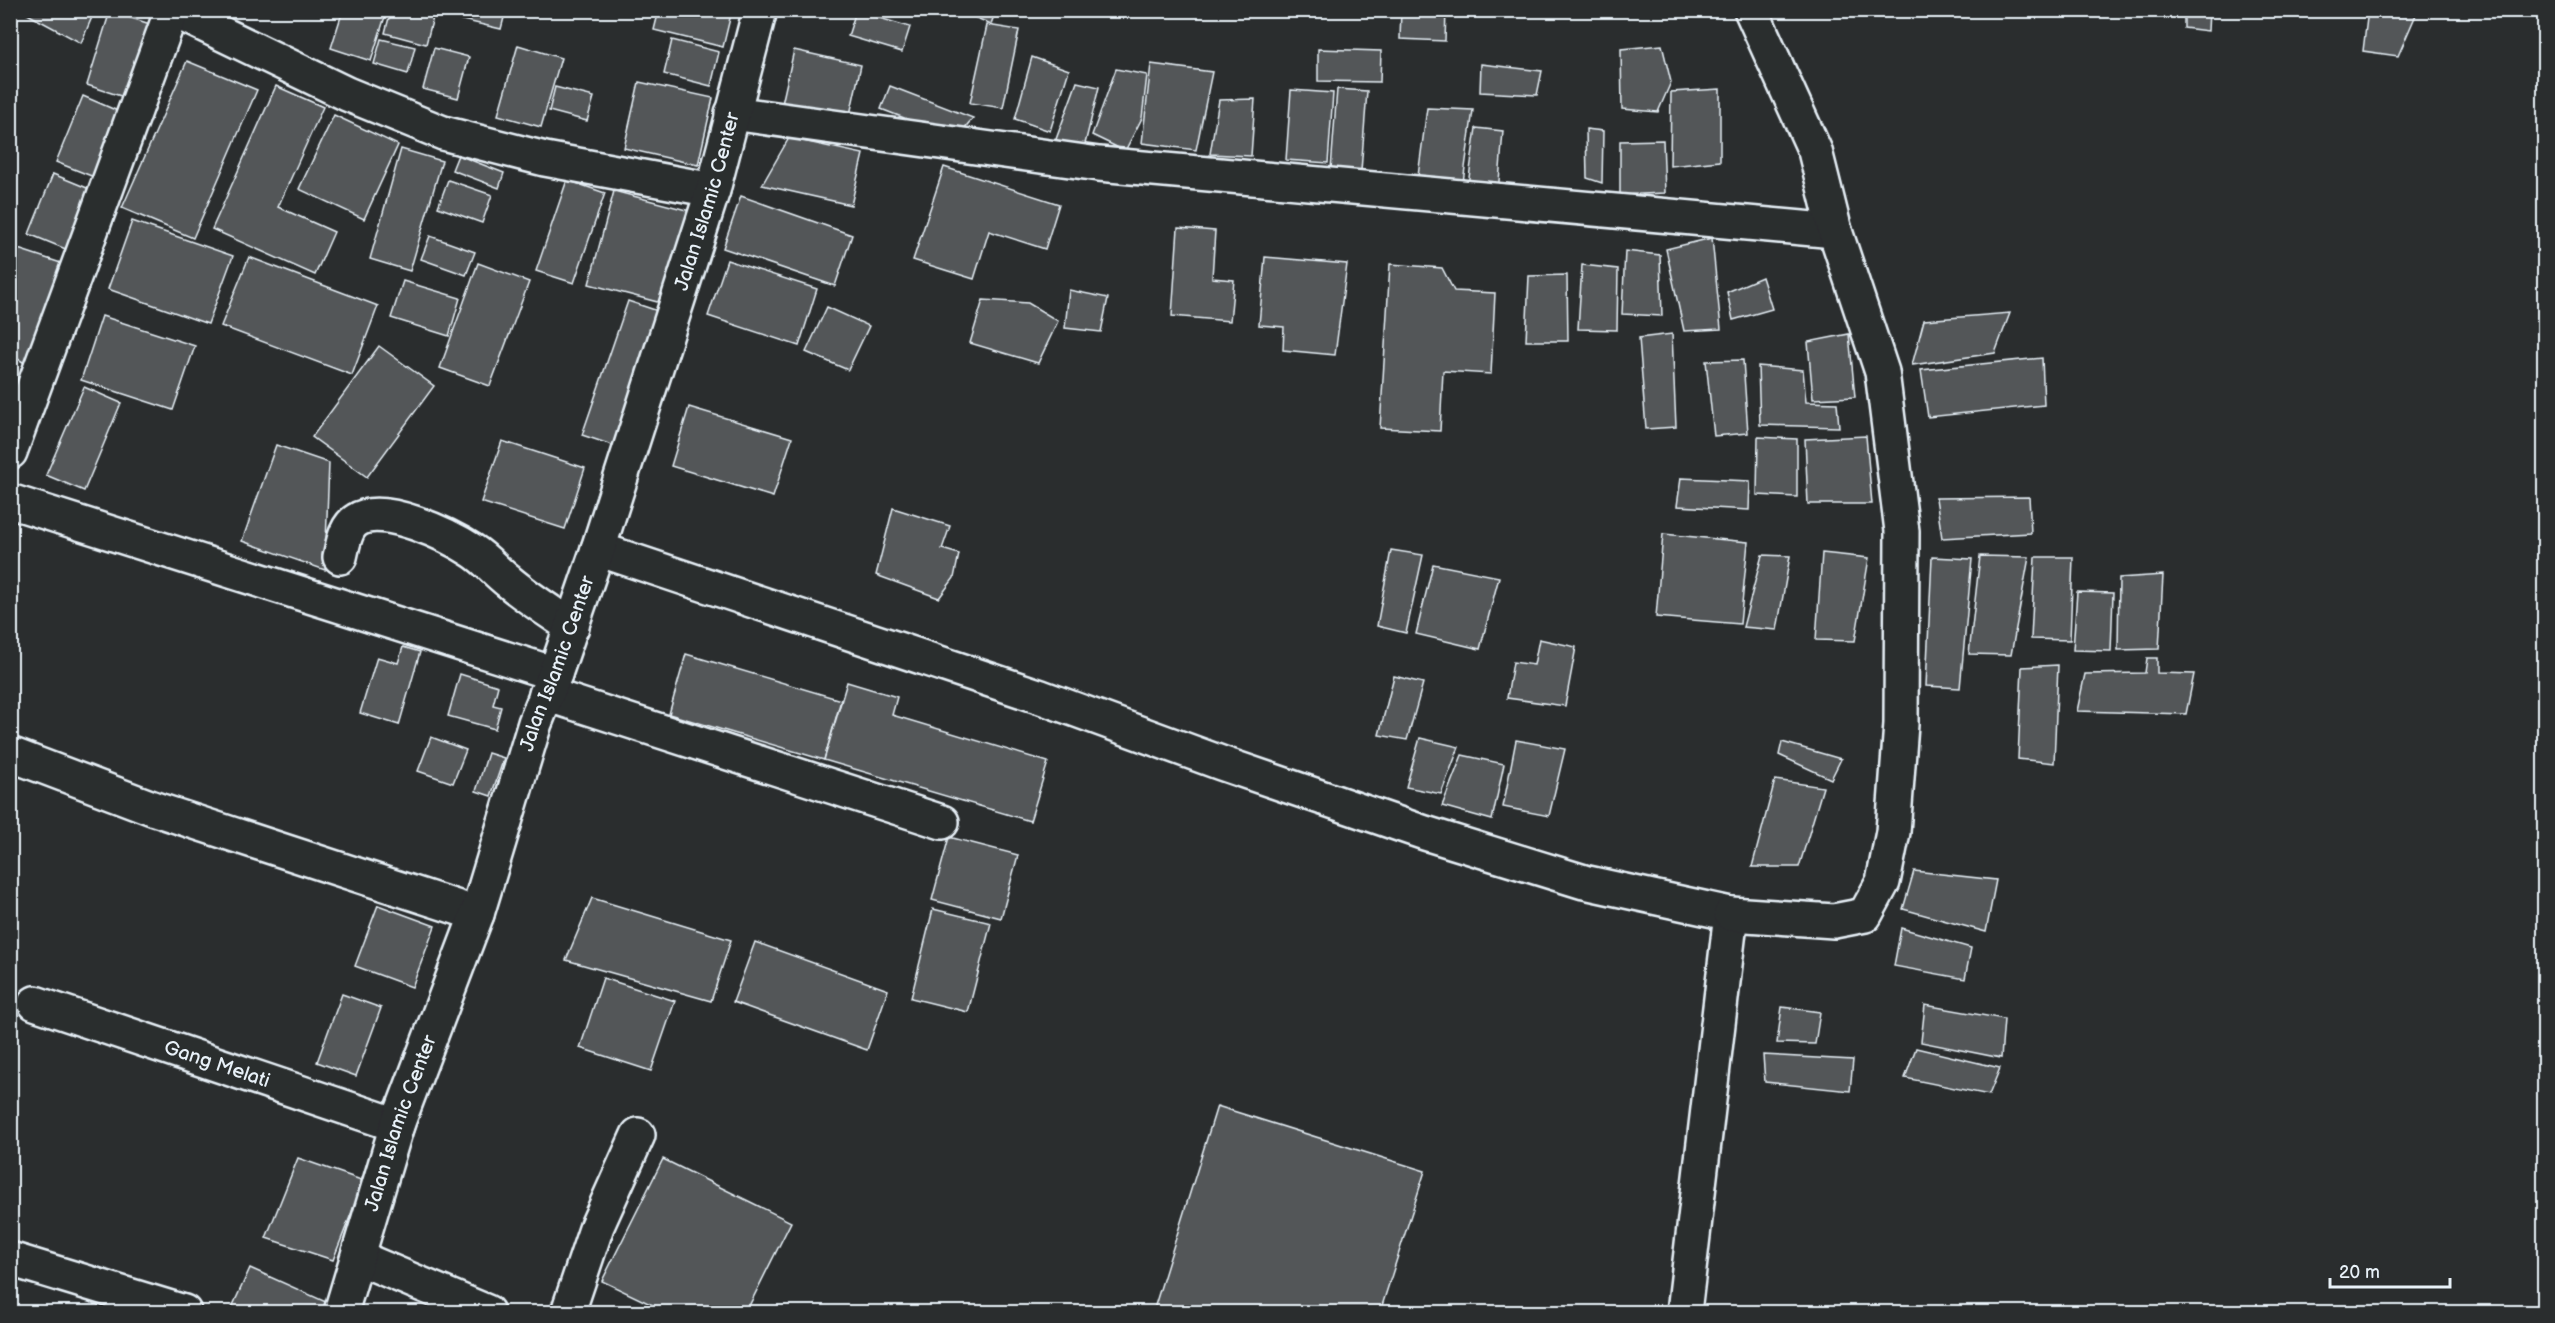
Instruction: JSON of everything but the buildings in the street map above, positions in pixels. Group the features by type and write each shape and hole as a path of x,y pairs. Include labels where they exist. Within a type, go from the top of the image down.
{"street":[{"path":"10,452 173,10 347,94 442,133 545,159 713,189"},
{"name":"Jalan Islamic Center","path":"341,1312 397,1125 477,914 535,723 572,627 598,549 713,189 760,10"},
{"path":"598,549 1041,697 1221,764 1584,882 1731,914 1834,921 1865,915 1883,882 1893,832 1901,724 1902,531 1882,372 1835,231 1815,151 1751,10"},
{"path":"732,113 1099,164 1835,231"},
{"path":"10,501 551,684 942,822"},
{"path":"340,557 347,532 357,519 377,516 401,518 439,533 475,552 508,581 572,627"},
{"path":"10,754 155,809 477,914"},
{"path":"1684,1312 1731,914"},
{"name":"Gang Melati","path":"35,1003 397,1125"},
{"path":"568,1312 597,1226 638,1136"},
{"path":"359,1258 487,1312"},
{"path":"10,1259 184,1312"}]}
